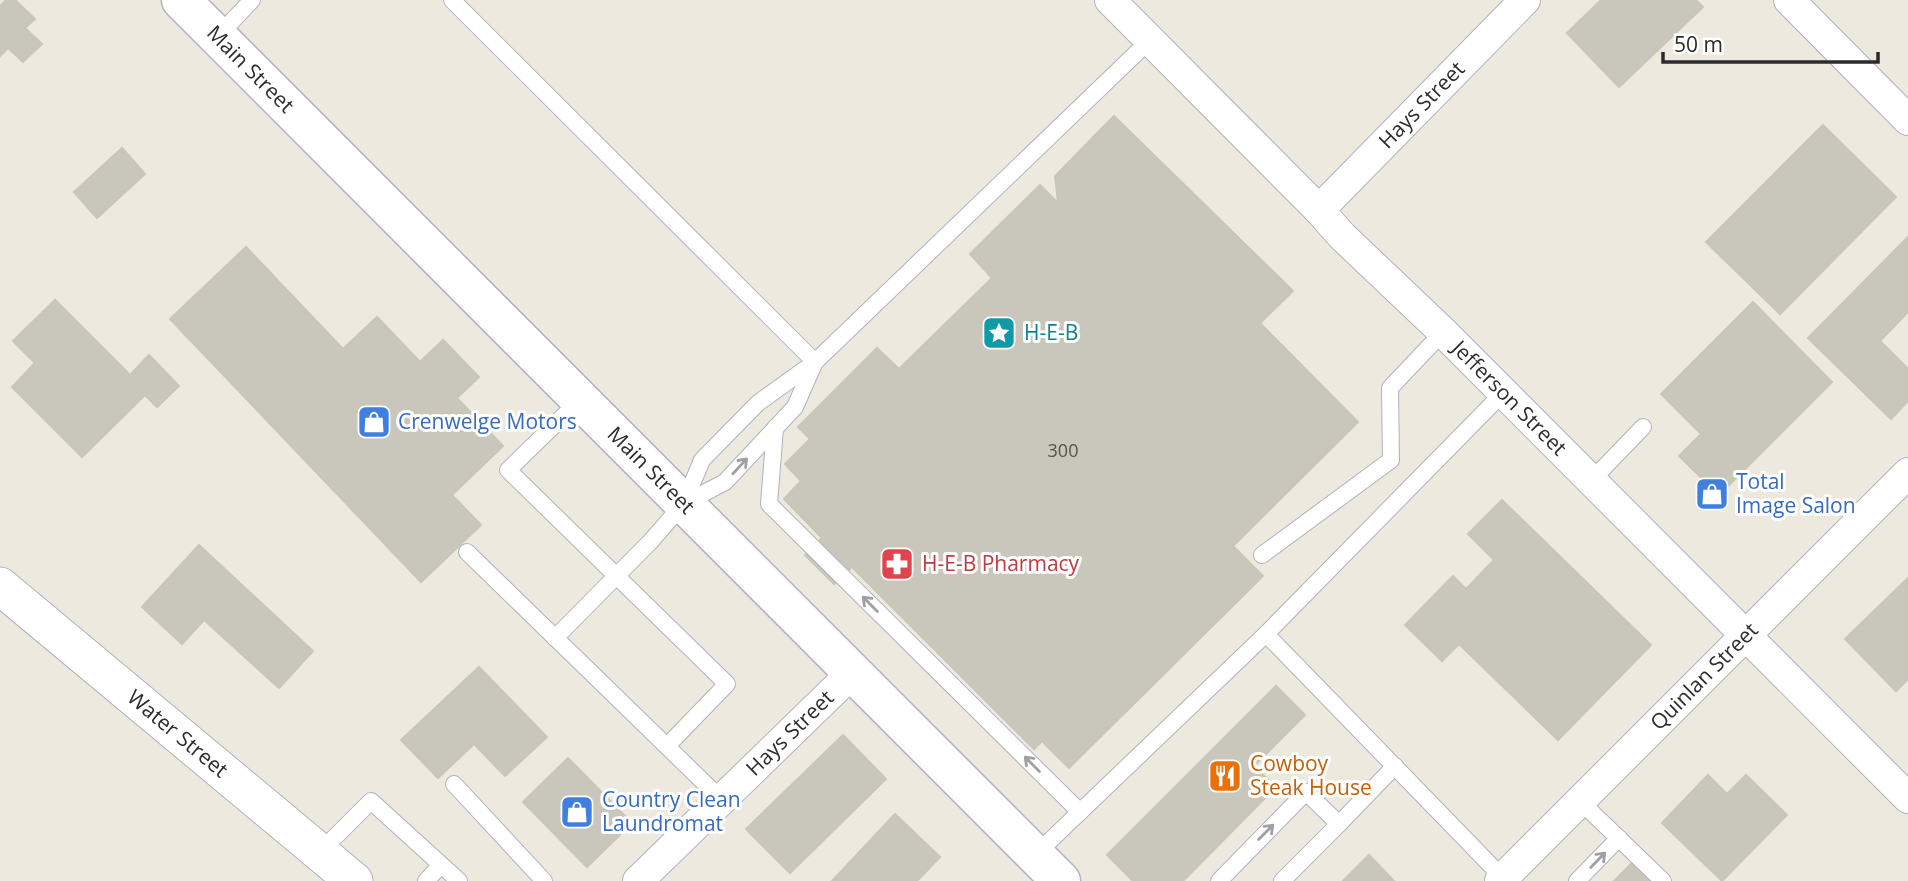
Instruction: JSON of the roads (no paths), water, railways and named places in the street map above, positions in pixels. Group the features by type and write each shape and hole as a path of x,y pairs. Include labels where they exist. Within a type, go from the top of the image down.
{"main road":[{"name":"Main Street","path":"181,0 1048,868"}],"street":[{"name":"Jefferson Street","path":"1110,0 1342,236 1443,332 1908,798"},
{"name":"Hays Street","path":"1319,210 1525,0"},
{"path":"1789,0 1908,120"},
{"name":"Quinlan Street","path":"1503,880 1908,473"},
{"name":"Water Street","path":"0,586 354,881"},
{"name":"Hays Street","path":"638,881 852,673"}],"lane":[{"path":"217,37 252,0"},
{"path":"452,0 815,362"},
{"path":"555,638 684,503 702,460 758,403 815,362 1150,40"},
{"path":"1262,555 1391,460 1390,388 1443,332"},
{"path":"684,503 725,482 795,407 815,362"},
{"path":"1048,868 1080,812 1266,634 1503,393"},
{"path":"580,400 508,470 727,684 667,747"},
{"path":"775,428 769,503 1080,812"},
{"path":"1591,481 1643,428"},
{"path":"467,552 722,800"},
{"path":"1266,634 1503,880"},
{"path":"1282,881 1395,766"},
{"path":"454,784 544,881"},
{"path":"1219,881 1306,792 1339,824"},
{"path":"320,852 371,801 459,881"},
{"path":"1581,802 1663,881"},
{"path":"1577,881 1619,838"},
{"path":"426,881 442,865"}],"place":[{"name":"H-E-B","path":"999,333"},
{"name":"Crenwelge Motors","path":"374,422"},
{"name":"Total Image Salon","path":"1712,494"},
{"name":"H-E-B Pharmacy","path":"897,564"},
{"name":"Cowboy Steak House","path":"1225,776"},
{"name":"Country Clean Laundromat","path":"577,812"}]}
